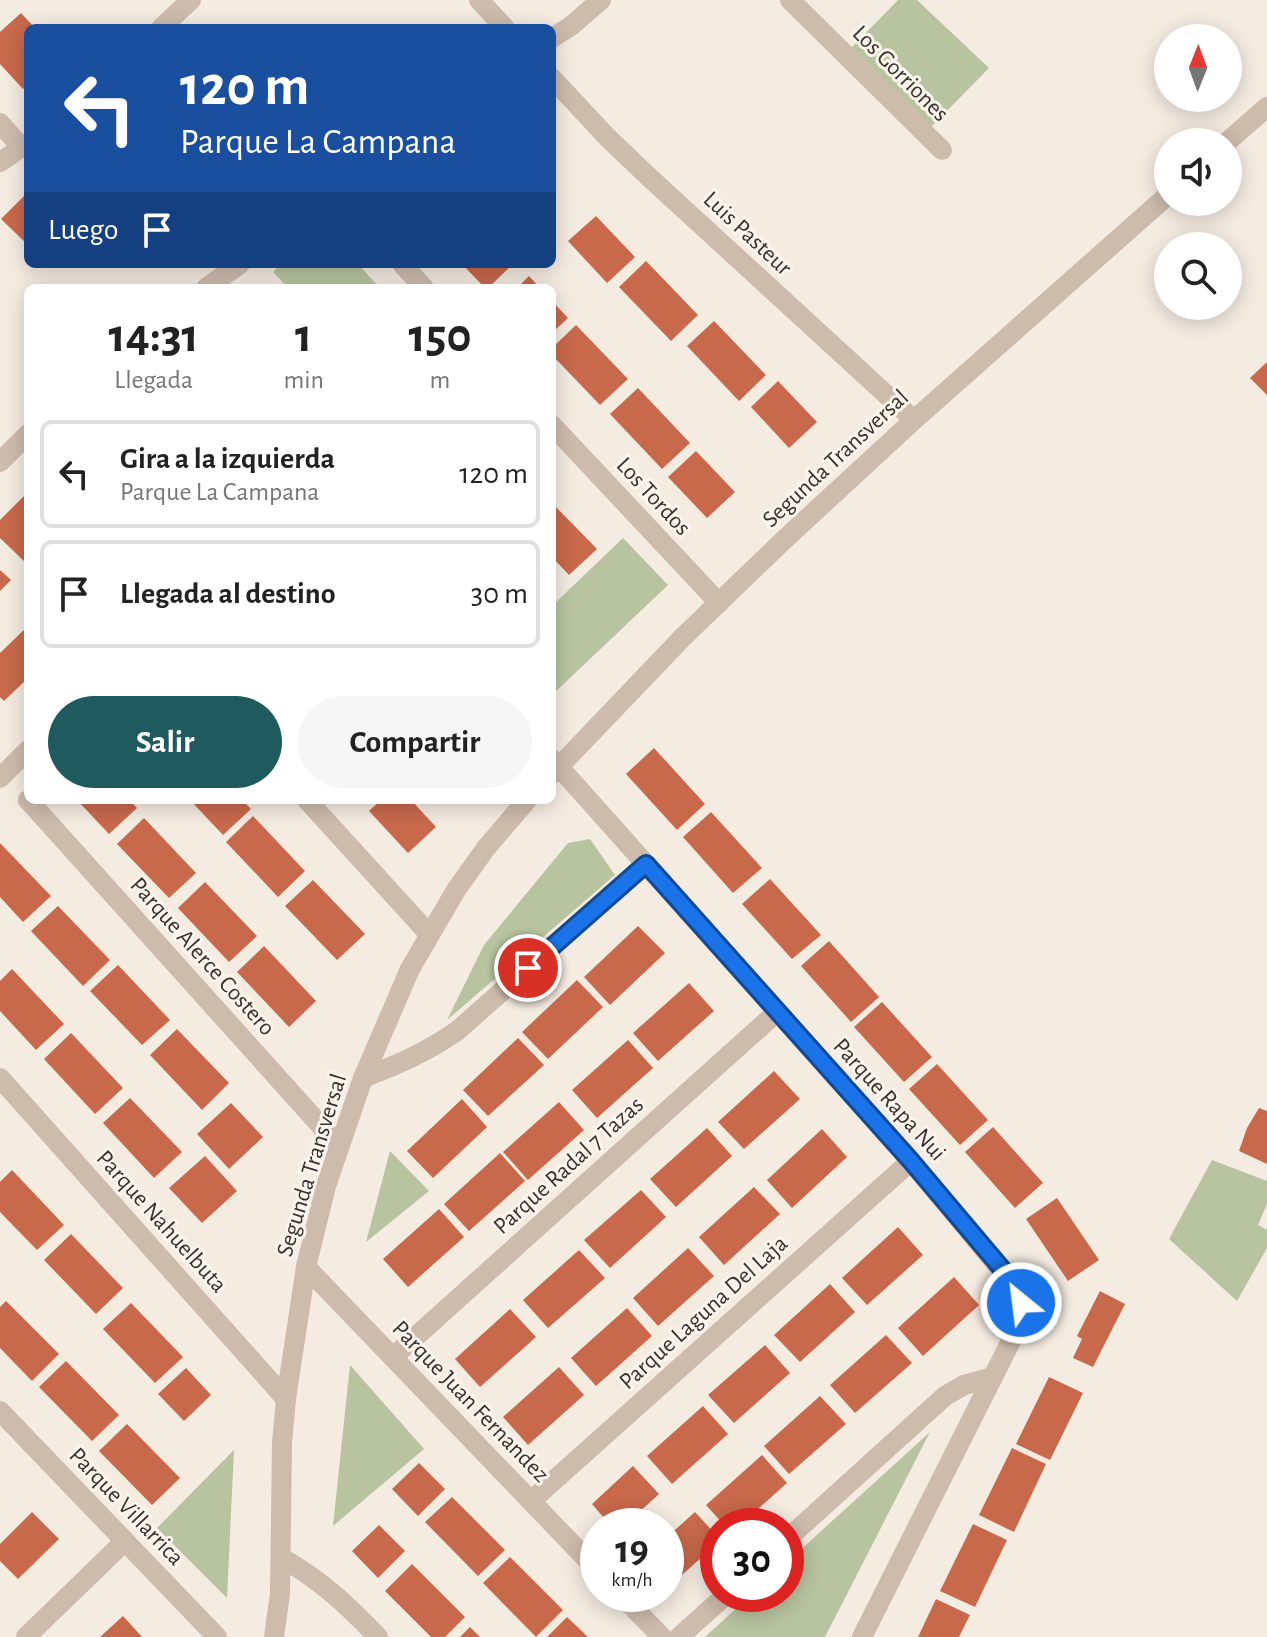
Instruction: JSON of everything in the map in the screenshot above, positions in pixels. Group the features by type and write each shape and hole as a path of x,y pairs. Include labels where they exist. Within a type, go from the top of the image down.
{"street":[{"path":"165,24 191,0"},
{"path":"479,0 501,24"},
{"path":"556,35 601,0"},
{"name":"Los Gorriones","path":"790,0 942,150"},
{"name":"Luis Pasteur","path":"556,82 639,168 914,420"},
{"path":"1242,129 1267,107"},
{"path":"0,123 24,145"},
{"path":"0,162 24,147"},
{"name":"Segunda Transversal","path":"556,764 786,538 1154,207"},
{"path":"212,284 234,268"},
{"path":"406,268 420,284"},
{"name":"Los Tordos","path":"556,429 719,603"},
{"path":"0,462 24,438"},
{"path":"2,776 24,754"},
{"name":"Parque Rapa Nui","path":"556,768 646,864 911,1161 1017,1289 1021,1318 1016,1331 862,1637"},
{"name":"Parque Alerce Costero","path":"2,776 24,796"},
{"name":"Parque Alerce Costero","path":"32,804 339,1146"},
{"path":"311,804 429,934"},
{"name":"Segunda Transversal","path":"274,1637 282,1558 282,1443 286,1399 313,1233 339,1146 363,1078 410,969 456,890 524,804"},
{"path":"363,1078 408,1061 457,1031 646,864"},
{"name":"Parque Radal 7 Tazas","path":"393,1357 777,1012"},
{"name":"Parque Nahuelbuta","path":"0,1078 286,1399"},
{"name":"Parque Laguna Del Laja","path":"531,1501 911,1161"},
{"name":"Parque Juan Fernandez","path":"306,1267 580,1552"},
{"path":"804,1524 945,1396 964,1385 993,1377"},
{"name":"Parque Villarrica","path":"0,1411 217,1637"},
{"path":"26,1637 125,1541"},
{"path":"282,1558 333,1592 378,1637"},
{"path":"638,1612 662,1637"},
{"path":"679,1637 707,1612"}],"green space":[{"path":"898,0 917,0 989,68 931,127 850,49"},
{"path":"277,268 362,268 376,284 284,284 273,272"},
{"path":"623,538 668,585 556,691 556,602"},
{"path":"590,839 615,875 447,1020 484,945 568,843"},
{"path":"390,1151 429,1191 366,1242"},
{"path":"1212,1160 1267,1181 1267,1204 1258,1225 1267,1230 1267,1248 1237,1301 1169,1239"},
{"path":"350,1365 424,1449 333,1526"},
{"path":"930,1432 825,1637 705,1637 732,1612 804,1612 804,1547"},
{"path":"234,1450 227,1598 157,1528"}],"building":[{"path":"21,13 31,24 24,24 23,89 0,64 0,32"},
{"path":"24,196 24,241 1,219"},
{"path":"596,216 635,257 607,283 568,241"},
{"path":"646,261 698,315 671,341 619,287"},
{"path":"466,268 509,268 492,284 481,284"},
{"path":"529,276 536,284 521,284"},
{"path":"556,305 568,318 556,329"},
{"path":"714,321 766,375 739,401 687,346"},
{"path":"576,325 628,379 600,405 556,359 556,344"},
{"path":"1267,362 1267,395 1250,378"},
{"path":"778,381 817,422 789,448 751,407"},
{"path":"638,388 690,443 662,469 610,414"},
{"path":"696,451 735,492 707,518 668,477"},
{"path":"24,496 24,561 0,538 0,520"},
{"path":"556,507 597,549 569,575 556,561"},
{"path":"0,570 11,580 0,591"},
{"path":"24,630 24,682 4,701 0,697 0,653"},
{"path":"654,748 705,804 677,830 626,774"},
{"path":"81,804 133,804 137,808 109,834"},
{"path":"194,804 246,804 251,809 223,835"},
{"path":"377,804 415,804 436,827 408,853 369,811"},
{"path":"711,812 762,868 733,893 683,837"},
{"path":"253,816 305,871 278,897 226,842"},
{"path":"144,818 196,873 169,898 117,844"},
{"path":"0,843 51,896 23,922 0,897"},
{"path":"770,879 821,935 792,959 742,904"},
{"path":"313,880 365,934 337,960 285,906"},
{"path":"205,882 257,936 229,962 178,908"},
{"path":"58,906 110,960 83,986 31,931"},
{"path":"638,926 665,953 610,1005 584,977"},
{"path":"829,941 879,997 851,1022 801,966"},
{"path":"264,946 316,1001 289,1027 237,972"},
{"path":"118,965 170,1020 142,1045 90,991"},
{"path":"12,969 64,1024 36,1050 0,1011 0,981"},
{"path":"577,980 603,1007 548,1059 522,1032"},
{"path":"689,983 714,1011 658,1061 633,1033"},
{"path":"882,1002 932,1057 904,1082 854,1027"},
{"path":"177,1029 229,1083 202,1110 150,1055"},
{"path":"71,1033 123,1088 95,1114 44,1059"},
{"path":"518,1038 544,1065 488,1116 463,1090"},
{"path":"628,1040 653,1068 597,1118 572,1090"},
{"path":"937,1064 988,1120 960,1145 909,1089"},
{"path":"774,1071 800,1099 744,1149 718,1122"},
{"path":"130,1098 182,1152 154,1178 103,1123"},
{"path":"462,1099 487,1127 433,1178 407,1151"},
{"path":"559,1102 584,1130 528,1180 503,1152"},
{"path":"231,1103 263,1137 229,1169 197,1134"},
{"path":"1259,1108 1267,1111 1267,1164 1239,1151 1247,1128"},
{"path":"993,1127 1043,1183 1015,1208 965,1152"},
{"path":"707,1128 732,1156 676,1207 650,1179"},
{"path":"822,1129 847,1157 792,1208 767,1180"},
{"path":"500,1153 525,1181 469,1231 444,1204"},
{"path":"205,1156 237,1191 202,1223 169,1188"},
{"path":"12,1170 64,1225 37,1250 0,1212 0,1182"},
{"path":"754,1187 780,1214 724,1265 699,1237"},
{"path":"641,1190 666,1217 610,1268 584,1240"},
{"path":"1057,1198 1099,1260 1068,1281 1026,1219"},
{"path":"439,1209 464,1237 408,1287 383,1259"},
{"path":"898,1227 923,1255 867,1305 842,1278"},
{"path":"71,1234 123,1288 96,1314 44,1260"},
{"path":"688,1248 714,1276 658,1326 633,1298"},
{"path":"579,1250 605,1278 548,1328 523,1300"},
{"path":"954,1277 979,1305 923,1356 898,1328"},
{"path":"830,1284 855,1312 800,1362 774,1335"},
{"path":"1100,1291 1125,1304 1093,1367 1073,1358 1082,1339 1077,1336"},
{"path":"6,1301 59,1354 32,1381 0,1348 0,1307"},
{"path":"131,1303 183,1357 155,1383 103,1329"},
{"path":"627,1308 652,1336 596,1386 571,1358"},
{"path":"510,1309 536,1337 480,1387 455,1359"},
{"path":"886,1335 912,1363 855,1413 830,1385"},
{"path":"765,1345 790,1373 734,1423 708,1395"},
{"path":"66,1361 119,1415 92,1441 39,1387"},
{"path":"559,1367 584,1395 528,1445 503,1417"},
{"path":"186,1368 211,1395 184,1421 158,1394"},
{"path":"1049,1377 1083,1393 1050,1460 1016,1444"},
{"path":"820,1396 846,1424 789,1474 764,1446"},
{"path":"703,1406 728,1434 672,1484 647,1456"},
{"path":"127,1424 180,1478 152,1505 99,1451"},
{"path":"1012,1448 1046,1464 1014,1532 979,1515"},
{"path":"762,1455 787,1483 759,1508 709,1508 706,1505"},
{"path":"419,1463 445,1489 418,1516 392,1489"},
{"path":"633,1466 659,1494 644,1508 595,1508 592,1504"},
{"path":"452,1497 505,1550 478,1576 425,1522"},
{"path":"32,1512 59,1539 18,1579 0,1561 0,1544"},
{"path":"695,1512 700,1517 700,1559 684,1573 684,1522"},
{"path":"973,1524 1007,1540 975,1607 940,1591"},
{"path":"379,1525 405,1551 378,1578 352,1551"},
{"path":"510,1557 563,1610 536,1637 483,1583"},
{"path":"412,1564 465,1617 445,1637 431,1637 385,1591"},
{"path":"936,1599 970,1615 959,1637 918,1637"},
{"path":"123,1616 142,1637 100,1637"},
{"path":"567,1617 588,1637 547,1637"},
{"path":"470,1627 480,1637 460,1637"}],"route":[{"path":"528,968 646,864 911,1161 1008,1276 1017,1289 1021,1303"}]}
